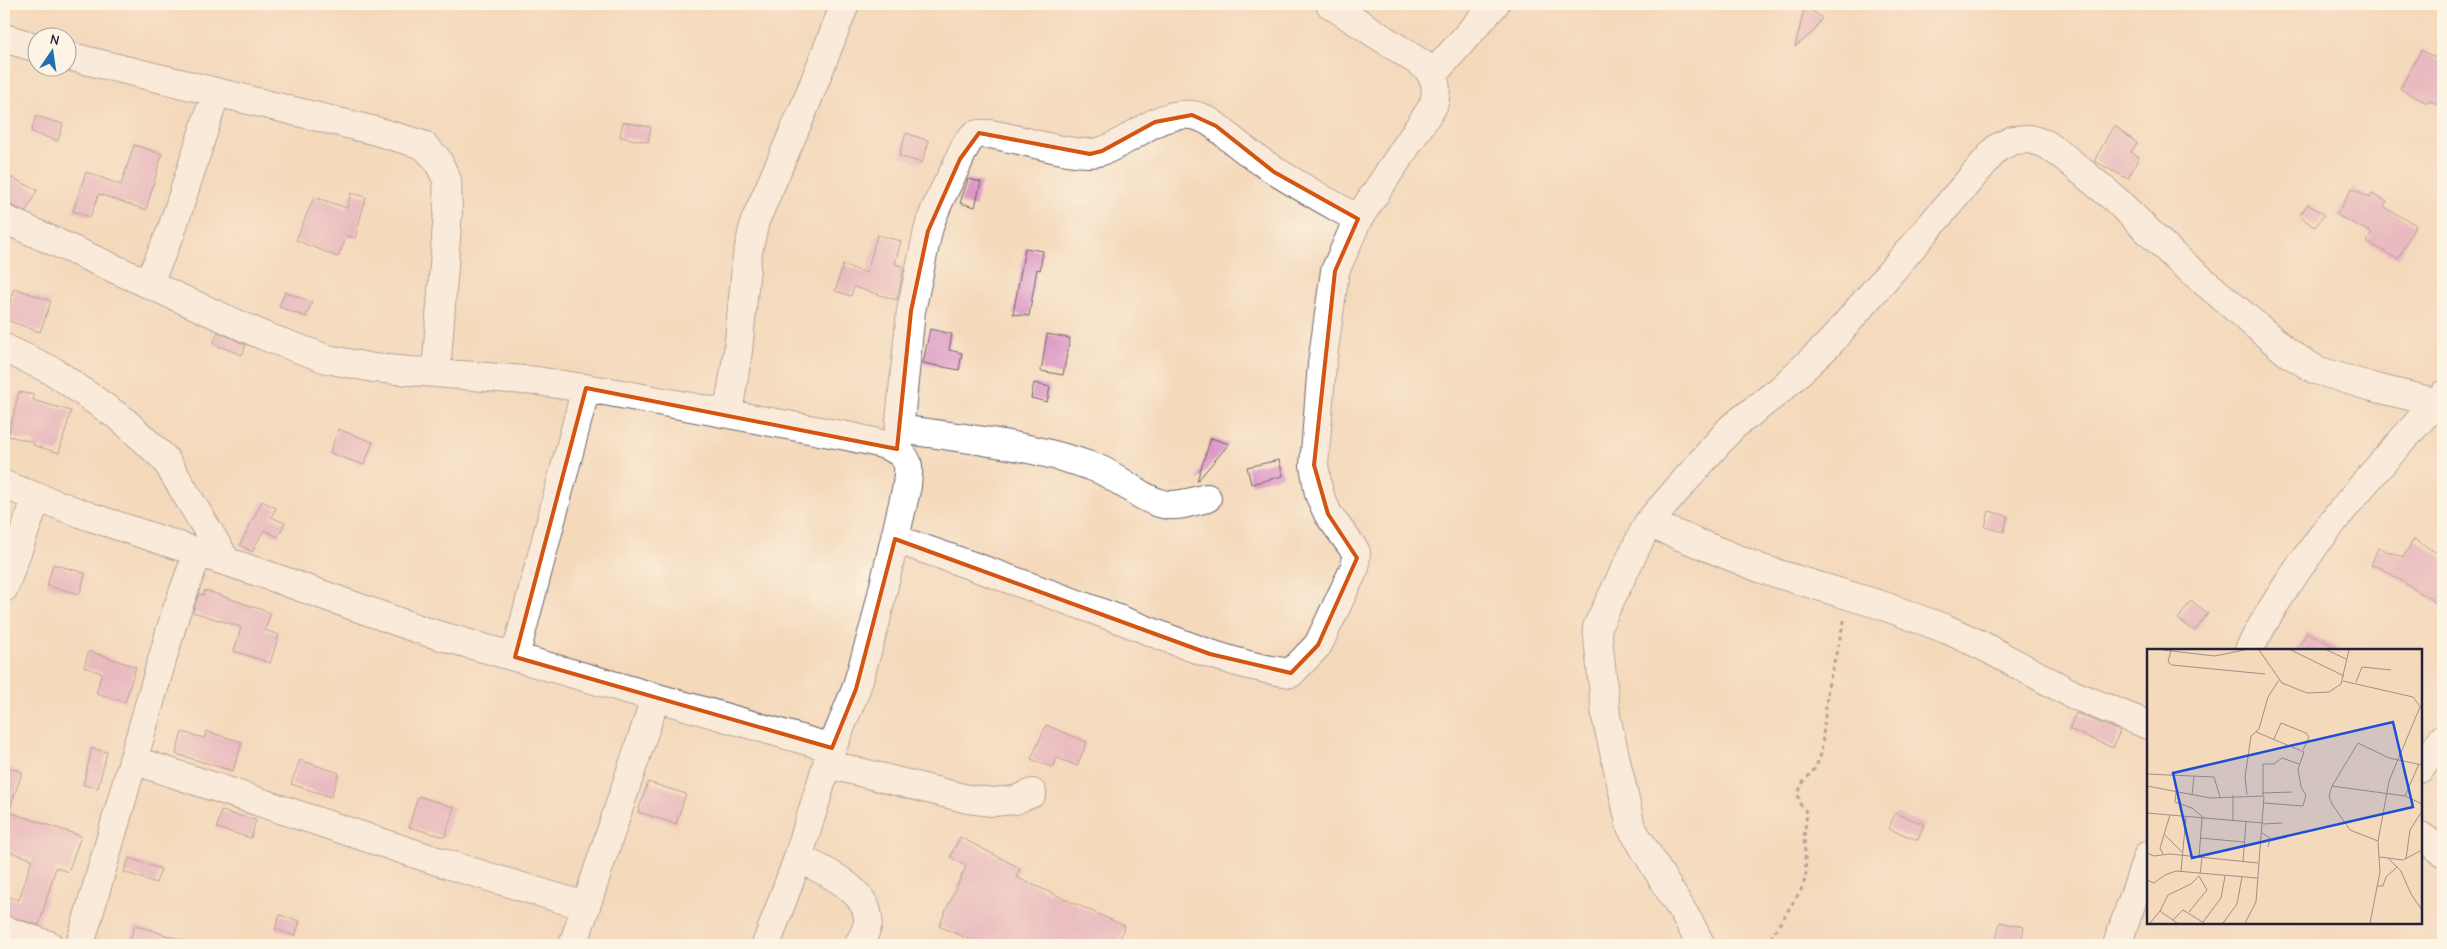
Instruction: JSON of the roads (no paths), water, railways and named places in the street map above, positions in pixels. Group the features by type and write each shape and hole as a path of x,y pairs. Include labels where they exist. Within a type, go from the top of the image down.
{"street":[{"path":"728,413 738,351 747,256 755,221 805,106 845,4"},
{"path":"895,539 980,568 1210,654 1268,670 1291,673 1318,646 1355,567 1357,558 1356,552 1328,514 1319,494 1314,465 1321,373 1335,271 1358,219 1433,106 1437,85 1433,74 1425,66 1330,4"},
{"path":"1433,74 1495,4"},
{"path":"4,38 28,45"},
{"path":"78,58 376,131 423,145 437,159 447,180 448,211 436,373"},
{"path":"148,284 171,232 216,92"},
{"path":"766,945 798,858 829,756 856,689 875,624 907,486 908,466 898,440 911,311 931,220 973,136 979,132 996,134 1070,152 1090,154 1102,151 1155,122 1172,116 1192,115 1216,126 1274,172 1358,219"},
{"path":"1701,945 1690,922 1631,827 1606,716 1597,627 1648,523 1732,427 1778,390 1828,345 1997,148 2013,140 2030,139 2046,144 2116,200 2174,256 2288,352 2316,370 2372,387 2441,400"},
{"path":"4,219 264,336 328,359 373,368 537,381 586,388 728,413 888,446 898,440 995,443 1071,460 1098,469 1152,501 1164,505 1175,506 1207,498"},
{"path":"4,348 53,371 123,420 165,459 227,562"},
{"path":"515,657 586,388"},
{"path":"2250,649 2266,617 2331,522 2417,422 2441,400"},
{"path":"4,485 91,517 424,630 655,699 968,799 993,802 1015,800 1032,793"},
{"path":"4,588 37,497"},
{"path":"1648,523 1762,569 1850,596 1946,629 1981,645 2074,695 2147,725"},
{"path":"80,945 175,615 198,552"},
{"path":"573,945 584,906 655,699"},
{"path":"2422,767 2443,738"},
{"path":"133,760 443,863 584,906"},
{"path":"2422,837 2443,852"},
{"path":"798,858 827,871 845,883 858,898 866,910 868,920 858,945"},
{"path":"2117,945 2147,858"},
{"path":"4,930 49,945"}]}
